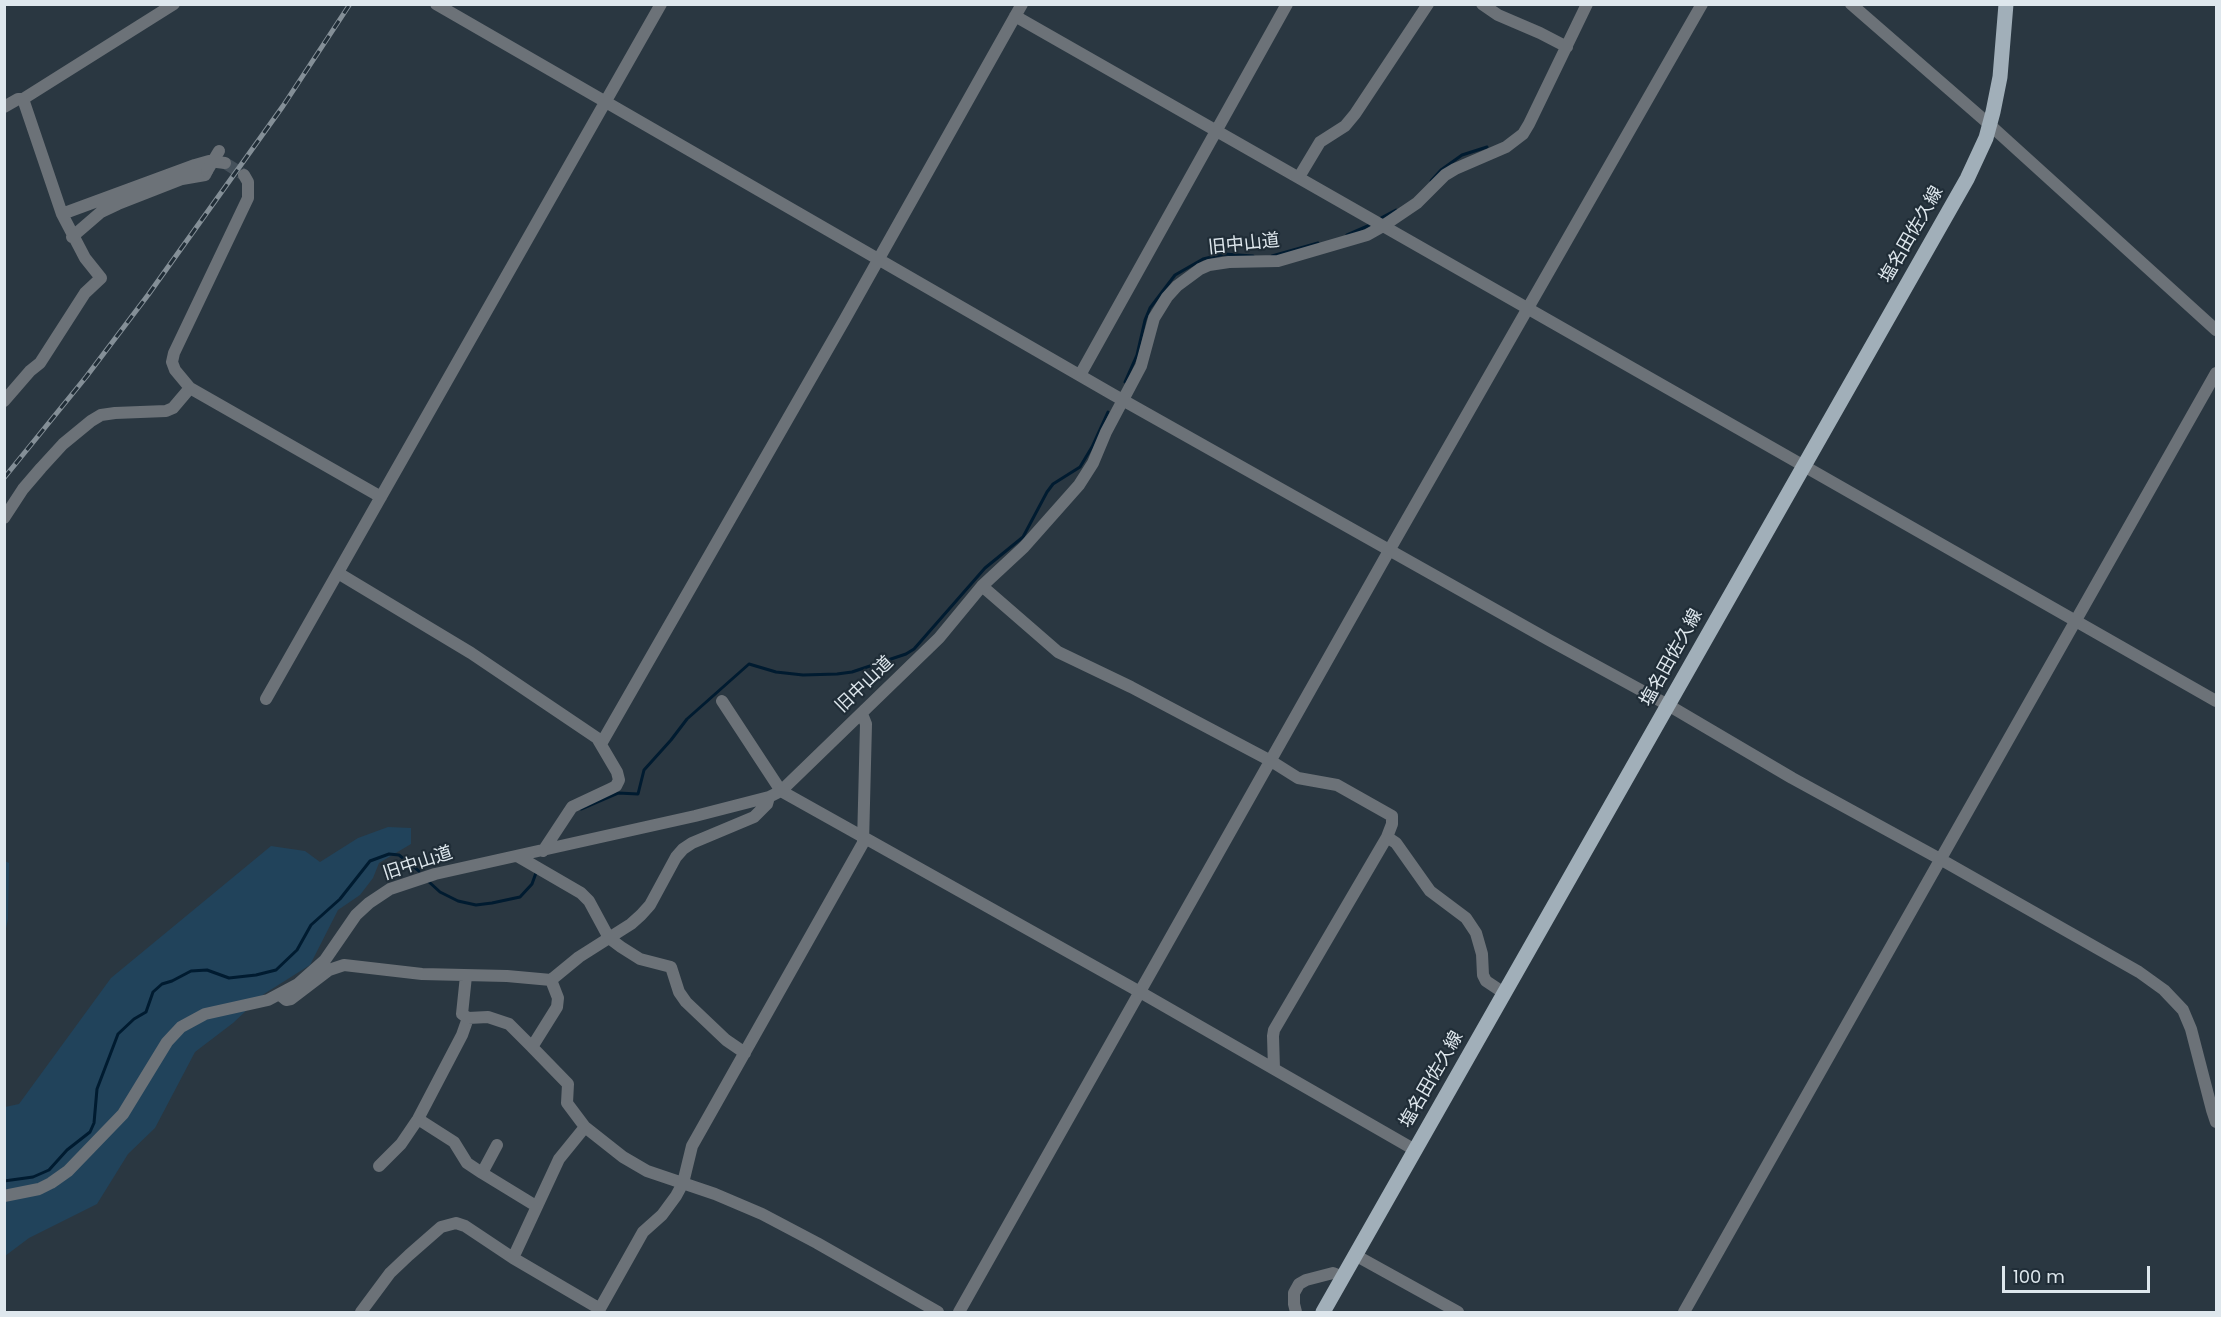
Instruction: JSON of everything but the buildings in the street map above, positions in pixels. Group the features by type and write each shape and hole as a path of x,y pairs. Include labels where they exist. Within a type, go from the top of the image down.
{"main road":[{"name":"塩名田佐久線","path":"1323,1312 1967,179 1990,125 2000,77 2006,4"}],"street":[{"path":"4,107 18,99 23,99 174,4"},
{"path":"436,4 1123,400 2139,972 2169,995 2183,1010 2192,1029 2217,1122"},
{"path":"266,699 661,4"},
{"path":"601,744 1022,4"},
{"path":"1080,375 1287,4"},
{"path":"1299,177 1320,142 1345,126 1355,114 1428,4"},
{"path":"1482,4 1498,15 1567,47"},
{"name":"旧中山道","path":"4,1196 39,1189 68,1171 123,1114 167,1042 181,1027 205,1014 258,1003 298,984 319,967 356,915 382,894 428,876 519,857 775,794 862,714 939,638 982,586 1024,547 1083,480 1141,366 1147,350 1150,329 1158,309 1177,286 1209,265 1229,262 1278,261 1355,240 1383,226 1417,203 1445,175 1506,147 1523,134 1587,4"},
{"path":"959,1312 1390,549 1702,4"},
{"path":"1851,4 1990,125 2217,330"},
{"path":"1016,16 2217,701"},
{"path":"4,401 40,363 85,293 101,278 72,237 23,99"},
{"path":"72,237 101,212 118,204 182,179 205,175 220,149"},
{"path":"62,214 195,165 209,161 225,163"},
{"path":"244,175 249,190 243,210 174,352 172,362 175,370 190,388 381,497"},
{"path":"1684,1312 2217,373"},
{"path":"4,518 23,489 41,468 63,444 91,421 115,413 166,411 173,408 190,388"},
{"path":"338,573 471,653 592,733 601,744 617,772 616,786 572,807 543,851"},
{"path":"982,586 1058,652 1131,687 1271,761 1298,778 1337,785 1388,813 1393,820 1387,837 1274,1030 1272,1036 1274,1069"},
{"path":"722,701 775,794 864,836 1415,1150"},
{"path":"361,1312 390,1273 441,1227 456,1223 465,1226 599,1311 643,1232 668,1209 683,1183 692,1146 863,843 866,724 862,714"},
{"path":"279,995 286,1000 291,999 329,970 339,966 551,980 579,957 631,924 650,905 676,857 683,849 754,817 775,794"},
{"path":"1387,837 1396,843 1430,891 1466,918 1476,933 1486,981 1504,993"},
{"path":"519,857 581,893 589,901 609,938 640,959 671,967 679,992 686,1002 726,1040 745,1053"},
{"path":"466,976 462,1014 468,1018 488,1017 509,1024 568,1084 567,1102 585,1127 623,1157 647,1171 762,1214 938,1312"},
{"path":"532,1047 557,1007 558,998 551,980"},
{"path":"379,1166 401,1144 418,1119 462,1035 468,1018"},
{"path":"418,1119 454,1142 467,1162 536,1206"},
{"path":"513,1258 559,1160 585,1127"},
{"path":"482,1173 497,1145"},
{"path":"1355,1255 1458,1312"},
{"path":"1296,1312 1293,1304 1294,1293 1299,1284 1333,1273 1343,1277"}],"shaded area":[{"path":"388,827 411,828 411,844 379,863 373,878 360,895 338,910 310,965 264,994 233,1023 195,1052 155,1128 128,1154 97,1204 29,1238 5,1256 5,1107 19,1104 111,978 271,846 305,851 320,862 358,838"},
{"path":"5,861 9,863 8,919 5,933"}],"waterway":[{"path":"1431,181 1441,170 1462,155 1487,147"},
{"path":"1381,218 1396,210"},
{"path":"1347,235 1370,225"},
{"path":"1272,256 1318,243"},
{"path":"1125,382 1137,355 1150,308 1175,275 1203,259 1224,254 1253,256"},
{"path":"581,809 618,793 638,794 644,770 687,719 749,664 776,672 803,675 837,674 852,672 906,654 914,649 985,568 1023,537 1053,484 1080,467 1108,412"},
{"path":"4,1181 33,1177 49,1170 67,1150 90,1132 94,1123 97,1089 118,1034 134,1019 146,1012 153,992 162,984 191,971 207,970 229,978 276,970 297,950 311,925 340,899 370,861 389,854 399,855 419,871"},
{"path":"428,881 440,892 458,901 476,905 520,897 532,884 537,870"}],"tunnel":[{"path":"225,163 244,175"}],"railway":[{"path":"4,478 86,377 148,295 283,106 350,4"}]}
